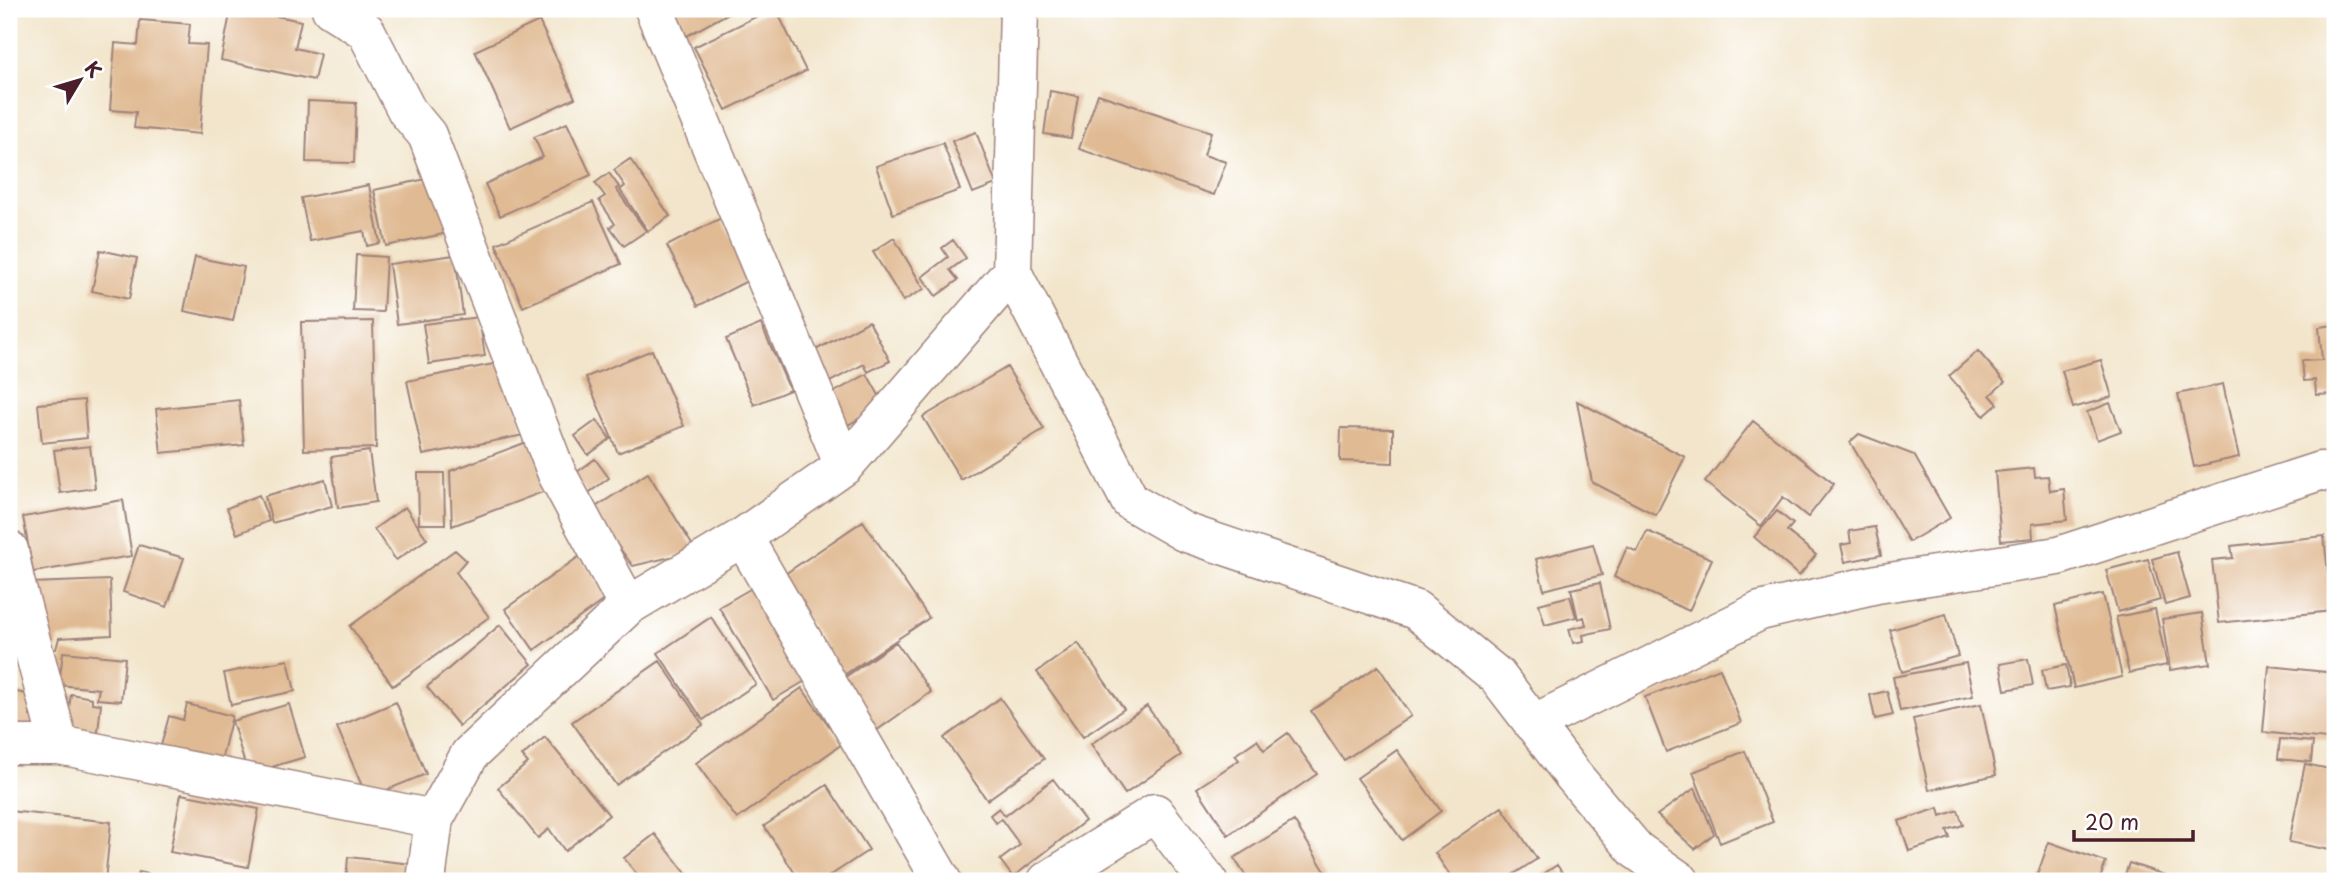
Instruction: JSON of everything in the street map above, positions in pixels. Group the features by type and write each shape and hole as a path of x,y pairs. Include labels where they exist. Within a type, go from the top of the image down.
{"street":[{"path":"331,9 366,31 407,111 427,135 557,474 628,606"},
{"path":"654,9 844,466"},
{"path":"1019,9 1012,272 1130,501 1184,532 1416,610 1497,676 1636,850 1680,881"},
{"path":"426,881 434,820 470,754 628,606 743,537 844,466 1012,272"},
{"path":"1533,724 1760,611 1877,584 2059,556 2320,471 2335,472"},
{"path":"743,537 943,881"},
{"path":"9,551 59,745"},
{"path":"9,745 59,745 434,820"},
{"path":"1047,881 1155,813 1208,881"}],"building":[{"path":"231,9 301,21 295,48 320,54 314,80 221,60"},
{"path":"667,9 736,9 683,38"},
{"path":"776,9 806,71 726,110 694,47"},
{"path":"140,20 190,24 188,44 207,45 200,134 134,128 136,112 110,110 115,43 138,45"},
{"path":"539,21 575,98 510,128 475,51"},
{"path":"1050,91 1078,96 1071,138 1044,134"},
{"path":"1098,94 1211,132 1204,155 1226,162 1214,195 1079,149"},
{"path":"308,101 356,103 354,163 306,162"},
{"path":"567,123 591,175 500,216 485,184 543,157 534,137"},
{"path":"976,132 996,184 973,193 952,141"},
{"path":"943,143 960,190 893,214 876,166"},
{"path":"630,159 670,216 648,231 620,190 625,186 614,170"},
{"path":"609,173 619,187 616,189 646,231 624,246 610,227 615,224 599,200 605,196 595,183"},
{"path":"436,177 448,233 386,246 374,190"},
{"path":"369,185 380,243 367,246 364,231 310,241 301,198"},
{"path":"593,202 621,264 523,307 496,244"},
{"path":"721,218 753,278 698,306 667,246"},
{"path":"894,238 924,289 903,301 873,252"},
{"path":"953,240 966,258 950,270 958,280 936,296 922,277 948,257 942,248"},
{"path":"100,250 137,258 129,299 92,291"},
{"path":"356,255 386,257 383,312 353,311"},
{"path":"455,255 463,315 397,324 389,264"},
{"path":"195,257 244,267 233,321 184,311"},
{"path":"479,317 485,356 429,364 423,324"},
{"path":"373,321 376,448 304,450 301,322"},
{"path":"869,321 890,361 868,372 864,364 826,384 810,353"},
{"path":"761,324 790,390 754,405 726,339"},
{"path":"2335,325 2335,394 2316,395 2315,380 2304,381 2302,361 2322,360 2319,327"},
{"path":"652,350 684,426 618,453 586,377"},
{"path":"1978,351 2005,382 1990,395 1998,404 1984,416 1949,376"},
{"path":"2101,360 2112,397 2073,408 2062,371"},
{"path":"509,361 524,435 423,455 407,381"},
{"path":"1007,367 1044,429 961,480 923,417"},
{"path":"867,374 884,404 841,429 824,398"},
{"path":"2223,384 2239,457 2194,467 2178,394"},
{"path":"84,400 87,438 42,443 38,404"},
{"path":"239,400 244,445 161,453 156,409"},
{"path":"1577,401 1685,457 1656,515 1592,482"},
{"path":"2110,403 2121,431 2097,440 2087,412"},
{"path":"597,420 610,439 588,455 575,436"},
{"path":"1753,421 1834,484 1808,517 1783,497 1761,526 1705,482"},
{"path":"1341,428 1393,429 1393,463 1340,461"},
{"path":"1859,434 1914,455 1950,518 1909,542 1850,442"},
{"path":"537,438 556,487 452,526 450,471"},
{"path":"90,446 95,488 60,493 54,450"},
{"path":"369,451 376,502 338,508 331,457"},
{"path":"595,459 609,478 587,494 573,475"},
{"path":"2034,468 2035,477 2048,476 2050,491 2064,489 2067,520 2032,524 2033,538 2001,541 1995,472"},
{"path":"418,473 444,473 445,524 419,524"},
{"path":"648,473 696,551 633,566 591,510"},
{"path":"325,479 332,506 272,523 265,496"},
{"path":"259,495 269,521 237,534 227,508"},
{"path":"123,500 132,556 33,572 23,517"},
{"path":"405,507 427,539 396,560 374,529"},
{"path":"1777,511 1793,524 1787,531 1816,555 1799,576 1754,537"},
{"path":"863,521 929,618 844,675 779,578"},
{"path":"1875,527 1881,555 1845,562 1841,545 1851,543 1849,531"},
{"path":"1647,531 1712,559 1689,611 1614,577 1627,547 1637,552"},
{"path":"2324,536 2332,611 2219,623 2212,560 2233,558 2231,546"},
{"path":"1593,544 1602,575 1544,590 1536,559"},
{"path":"139,545 184,558 167,607 123,592"},
{"path":"455,550 466,560 456,572 489,617 393,686 350,626"},
{"path":"2177,552 2190,598 2165,605 2152,559"},
{"path":"580,556 608,597 534,650 505,609"},
{"path":"2148,559 2160,600 2118,612 2106,570"},
{"path":"110,580 112,635 59,638 56,649 33,650 31,583"},
{"path":"1600,583 1610,629 1583,635 1584,641 1573,643 1569,629 1586,625 1584,617 1578,619 1571,589"},
{"path":"757,585 812,677 773,700 719,607"},
{"path":"2103,594 2122,677 2074,688 2055,606"},
{"path":"1570,596 1576,617 1545,625 1539,604"},
{"path":"2155,609 2167,665 2129,673 2116,617"},
{"path":"2202,613 2210,664 2170,670 2162,619"},
{"path":"1946,614 1958,656 1902,672 1890,630"},
{"path":"711,617 756,684 703,720 658,653"},
{"path":"500,625 532,664 459,726 427,687"},
{"path":"896,642 931,692 873,733 838,682"},
{"path":"1078,643 1124,709 1083,737 1037,672"},
{"path":"63,652 125,658 121,701 97,699 99,689 59,685"},
{"path":"2028,659 2033,685 2005,690 2000,664"},
{"path":"288,660 295,691 231,705 224,673"},
{"path":"660,661 703,725 616,785 572,722"},
{"path":"1966,663 1973,696 1900,711 1893,677"},
{"path":"2066,665 2070,687 2046,691 2042,670"},
{"path":"1378,666 1411,716 1344,760 1311,711"},
{"path":"2269,666 2335,673 2335,740 2263,732"},
{"path":"1720,668 1741,723 1666,752 1645,697"},
{"path":"802,688 842,744 737,819 696,763"},
{"path":"9,690 34,696 30,716 43,719 38,740 9,732"},
{"path":"1887,691 1893,715 1875,719 1870,695"},
{"path":"71,694 92,698 92,703 101,704 97,741 65,736"},
{"path":"1000,698 1044,759 987,800 944,738"},
{"path":"396,702 426,774 367,798 337,727"},
{"path":"187,704 232,716 219,769 159,753 169,716 183,720"},
{"path":"289,704 305,757 248,774 232,721"},
{"path":"1981,704 1996,775 1929,790 1913,719"},
{"path":"1147,706 1181,755 1125,794 1091,744"},
{"path":"1288,733 1317,774 1228,835 1197,788 1239,760 1235,755 1257,740 1264,750"},
{"path":"545,737 609,815 565,851 549,829 538,838 498,788 528,763 522,756"},
{"path":"2280,739 2313,742 2311,762 2278,759"},
{"path":"1397,750 1441,811 1402,840 1357,778"},
{"path":"1745,751 1773,822 1720,843 1693,772"},
{"path":"2305,764 2335,770 2335,851 2289,842"},
{"path":"1053,779 1085,821 1013,877 1000,860 1020,845 1001,819 996,823 990,815 999,808 1005,816"},
{"path":"827,785 869,850 822,881 800,881 764,826"},
{"path":"1695,788 1714,834 1695,849 1657,815"},
{"path":"181,794 259,809 248,867 170,852"},
{"path":"1502,807 1537,859 1503,881 1454,881 1435,853"},
{"path":"1939,808 1941,816 1958,810 1963,825 1947,830 1950,838 1909,851 1899,821"},
{"path":"9,811 111,822 105,881 9,881"},
{"path":"1294,821 1331,881 1249,881 1234,858"},
{"path":"655,834 692,881 642,881 624,858"},
{"path":"2049,842 2106,862 2099,881 2035,881"},
{"path":"348,857 412,864 410,881 346,881"},
{"path":"2129,863 2177,879 2123,881"},
{"path":"1557,865 1568,881 1533,881"},
{"path":"139,872 175,880 175,881 137,881"}]}
